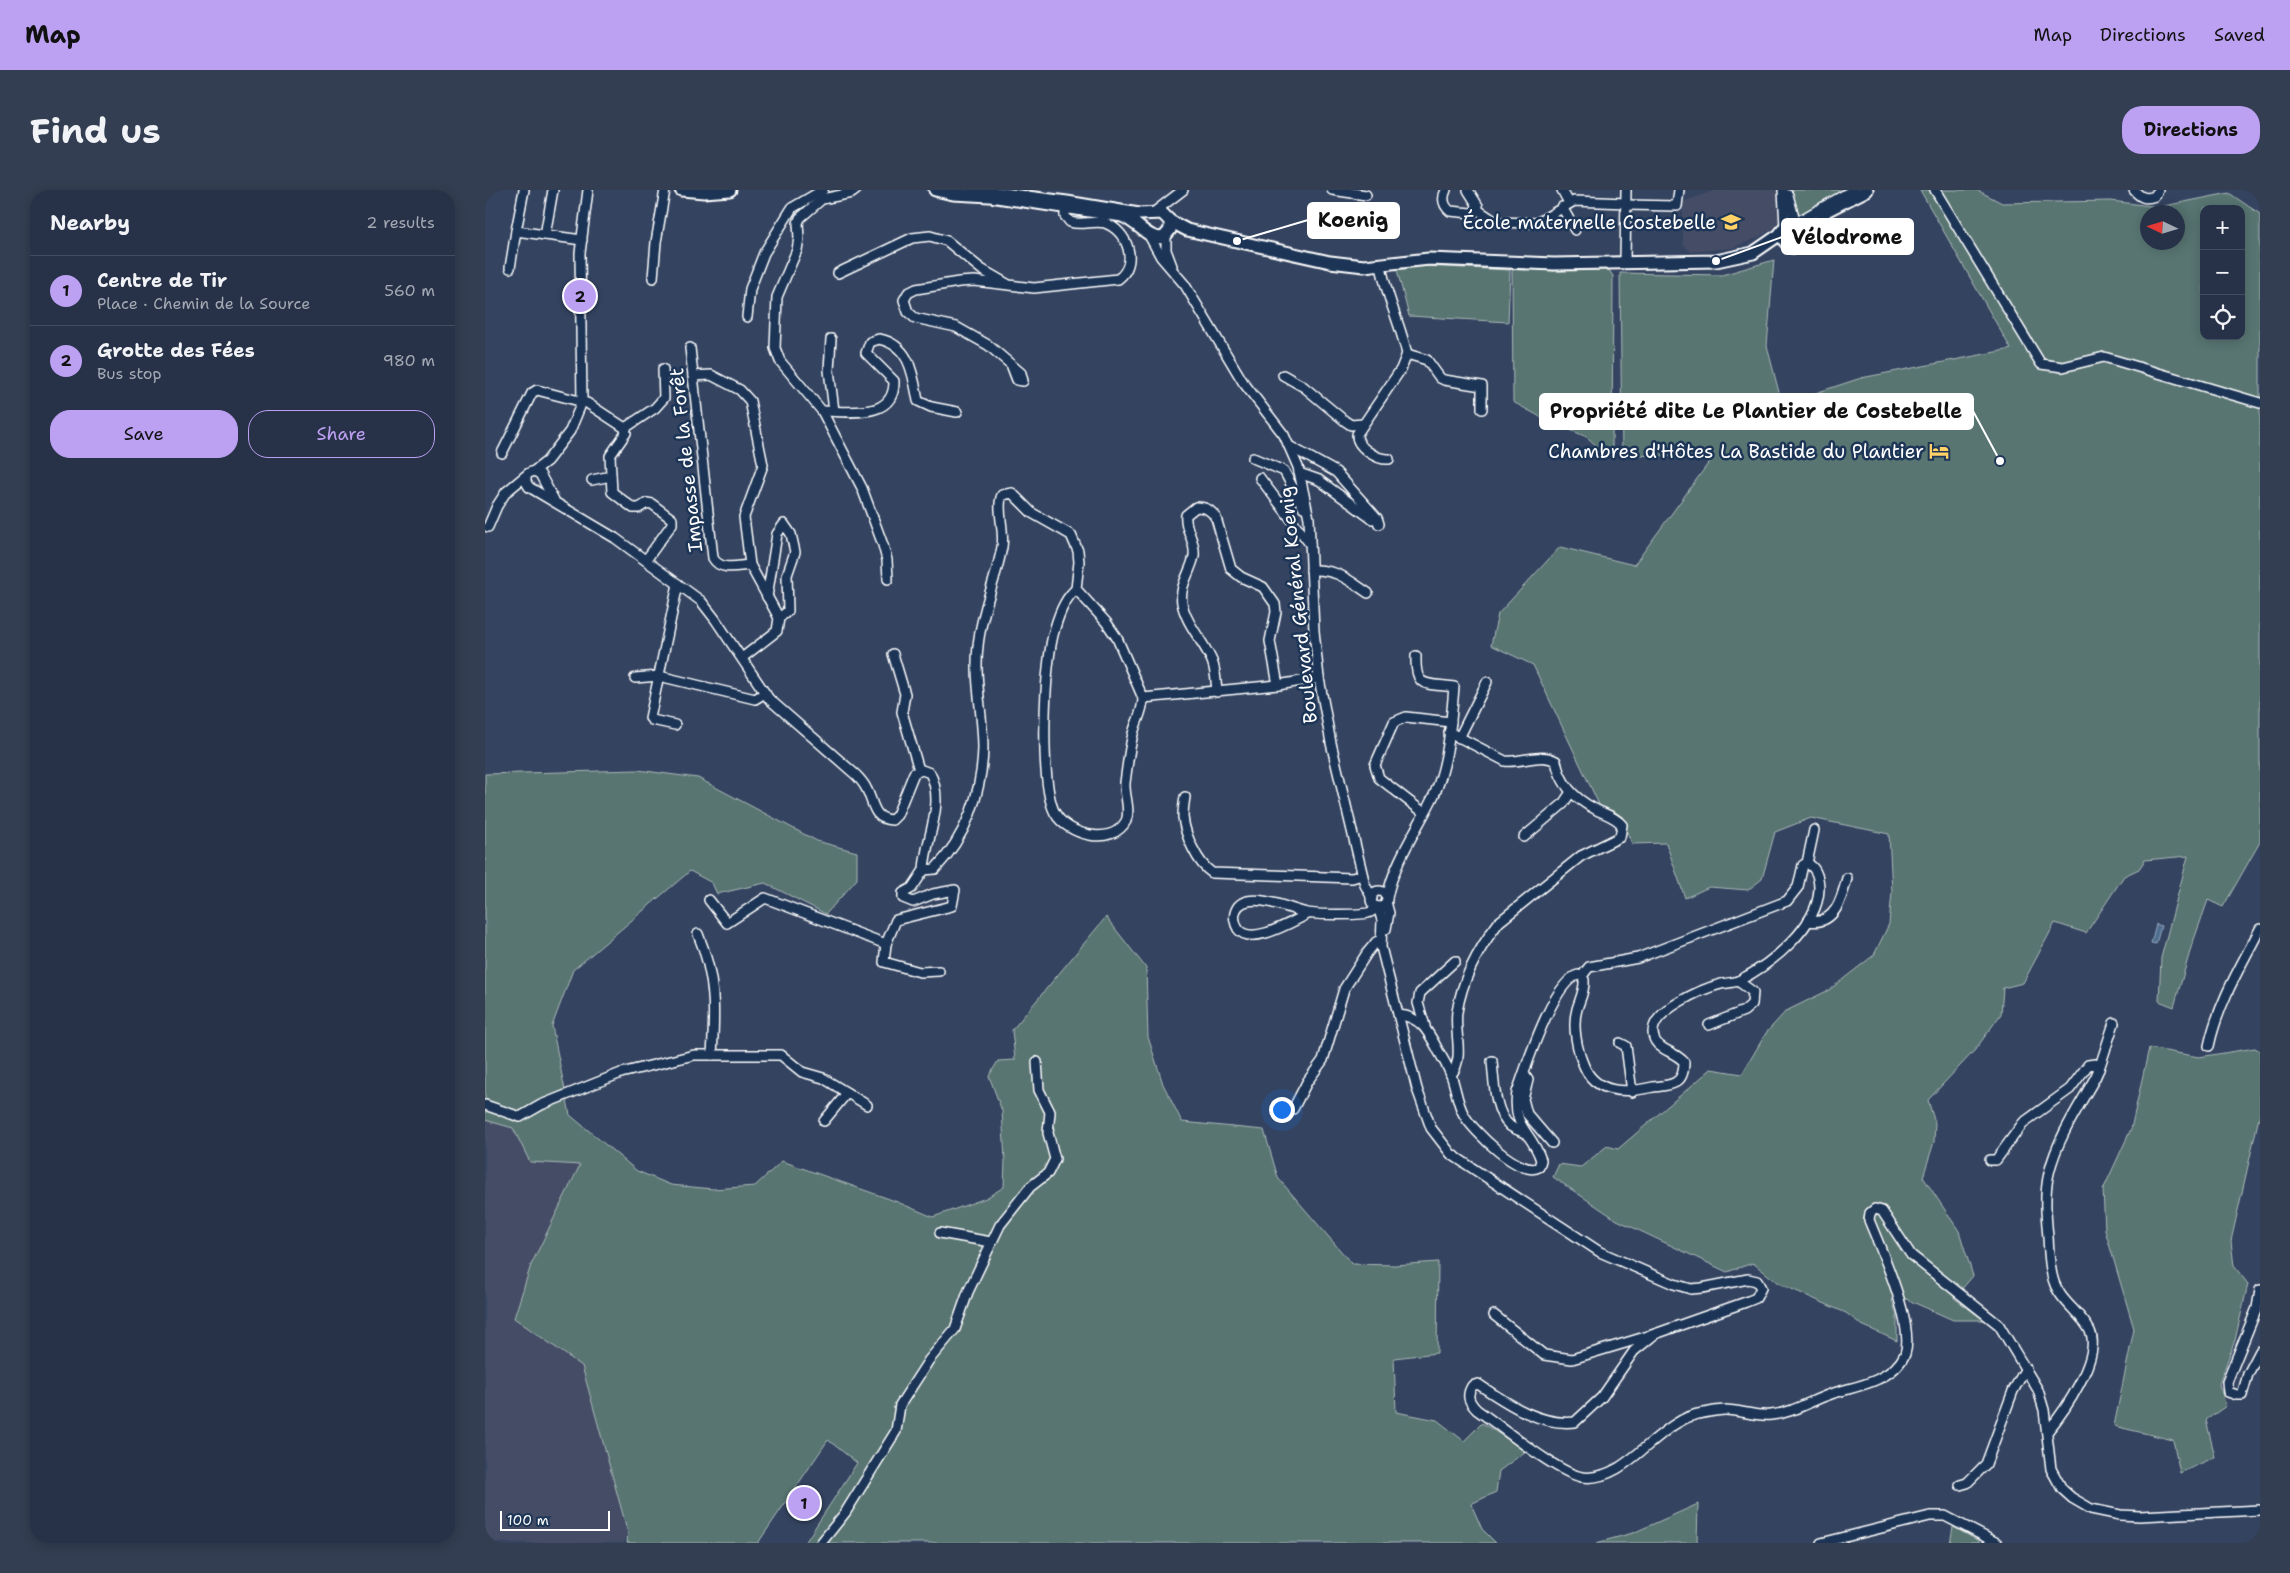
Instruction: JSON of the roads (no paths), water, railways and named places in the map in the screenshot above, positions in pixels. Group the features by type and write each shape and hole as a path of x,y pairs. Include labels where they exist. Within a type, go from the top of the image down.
{"main road":[{"path":"681,190 704,192 730,190"},
{"path":"935,190 953,194 990,196 1122,216 1133,221 1148,234 1159,239 1187,230"},
{"path":"973,190 1139,214 1162,213 1187,230 1330,262 1364,266 1429,259 1554,264 1726,260 1753,253 1778,243 1793,247 1801,246 1826,211"},
{"path":"1762,248 1784,228 1826,211 1867,190"},
{"path":"1148,234 1145,221 1153,214"},
{"path":"1167,235 1170,230 1168,218"},
{"path":"1799,222 1808,230 1808,238"},
{"path":"1784,228 1783,239 1787,244"}],"street":[{"path":"509,268 524,190"},
{"path":"545,235 553,190"},
{"path":"653,278 656,242 665,190"},
{"path":"747,317 750,289 764,254 792,208 823,190"},
{"path":"856,190 852,193 839,193 822,199 800,218 797,227 799,238 797,250 777,297 775,332 777,355 791,376 822,411 862,488 883,545 887,560 888,579"},
{"path":"1153,214 1183,190"},
{"path":"1332,190 1366,196"},
{"path":"1446,190 1443,198 1445,207 1450,211 1471,212 1478,210"},
{"path":"1468,190 1475,198 1478,210 1496,222 1537,223 1565,205 1626,204 1677,206 1679,190"},
{"path":"1562,190 1565,205 1575,230"},
{"path":"1625,262 1626,190"},
{"path":"1783,190 1784,228"},
{"path":"1787,190 1792,215 1799,222 1853,190"},
{"path":"1935,190 2041,364 2063,367 2104,357 2260,403"},
{"path":"2134,190 2141,197 2148,198 2155,196 2158,190"},
{"path":"587,193 580,271 582,402 570,431 536,476 526,482 532,488 554,500 646,560 701,601 769,699 857,775 866,788 877,814 884,820 892,820 897,815 914,773 919,770 926,770 930,774 935,796 934,826 924,870 912,888 903,893 903,898 913,902 933,894 955,890 952,906 896,920 887,944 884,962 920,972 939,971"},
{"path":"1168,218 1166,210 1169,201"},
{"path":"1013,367 988,345 967,332 915,318 908,312 904,300 908,293 917,289 959,282 974,281 1035,288 1109,282 1118,279 1127,271 1130,260 1128,248 1119,234 1110,226 1100,222 1080,224 1070,222 1065,216 1067,208 1071,206 1095,207"},
{"path":"516,231 582,240"},
{"name":"Boulevard Général Koenig","path":"1148,234 1161,257 1173,268 1185,285 1243,382 1284,434 1299,473 1309,518 1319,678 1331,743 1363,878"},
{"name":"Boulevard Général Koenig","path":"1167,235 1166,250 1173,268"},
{"path":"837,273 912,238 930,236 947,241 981,269 1009,285"},
{"path":"1381,265 1384,284 1402,330 1407,354 1401,369 1357,434 1358,444 1383,460 1389,459"},
{"path":"831,339 829,370 834,411"},
{"path":"822,411 874,411 891,398 894,391 894,381 866,353 870,342 879,339 900,348 905,355 912,371 918,401 931,407 957,412"},
{"name":"Impasse de la Forêt","path":"690,348 713,558 716,564 721,567 750,565"},
{"path":"1407,354 1427,360 1440,378 1444,380 1482,386 1482,409"},
{"path":"625,428 655,408 664,398 663,369"},
{"path":"693,376 711,375 741,390 750,401 763,465 744,517 750,565 779,618 777,630 741,658"},
{"path":"1283,375 1304,387 1345,421 1351,424 1363,424"},
{"path":"502,453 532,392 537,390 582,402 625,428"},
{"path":"625,428 626,433 610,456 612,492 633,508 652,504 672,519 672,524 646,560"},
{"path":"1289,446 1336,472 1377,518 1379,524 1319,480 1299,473"},
{"path":"1253,458 1284,471 1309,518"},
{"path":"487,530 508,498 516,491 539,487 536,476"},
{"path":"536,476 554,500"},
{"path":"487,530 501,498 511,487 536,476"},
{"path":"592,480 611,476"},
{"path":"1260,478 1310,545"},
{"path":"924,870 935,869 957,841 967,825 974,799 983,749 978,646 985,606 1002,547 1004,529 1000,505 1002,495 1011,493 1032,513 1071,535 1078,550 1079,562 1076,588 1068,595 1054,630 1046,680 1045,769 1055,812 1065,825 1074,831 1092,836 1116,831 1125,822 1127,815 1125,785 1133,732 1143,709 1143,698 1117,638 1106,622 1076,588"},
{"path":"1217,692 1212,661 1185,613 1182,603 1183,582 1194,556 1193,542 1186,528 1186,515 1196,507 1203,507 1211,511 1216,518 1231,569 1241,577 1263,587 1275,604 1276,612 1270,641 1278,685"},
{"path":"767,598 777,534 784,524 791,534 795,552 787,575 788,611 779,618"},
{"path":"1311,570 1337,572 1368,593"},
{"path":"675,725 650,718 678,584"},
{"path":"893,654 905,694 902,712 919,770"},
{"path":"1308,914 1288,906 1255,901 1243,903 1236,910 1234,920 1239,930 1245,934 1258,935 1308,914 1361,913 1378,900 1391,882 1423,812 1435,793 1443,768 1450,727 1453,687 1427,684 1419,680 1415,673 1416,656"},
{"path":"635,678 659,676 755,699 765,693"},
{"path":"1143,698 1217,692 1319,678"},
{"path":"1459,738 1487,682"},
{"path":"1423,812 1379,778 1375,765 1394,722 1406,717 1450,727 1459,738 1505,761 1515,762 1542,756 1549,757 1556,761 1558,772 1571,792 1593,809 1618,819 1622,825 1619,837 1581,856 1499,922 1491,932 1475,958 1460,994 1456,1029 1459,1058 1456,1069 1451,1075"},
{"path":"1524,837 1563,804 1571,792"},
{"path":"1185,797 1183,817 1191,843 1206,868 1212,873 1363,878 1378,900 1382,916 1381,938 1411,1065 1425,1114 1431,1128 1451,1154 1600,1252 1674,1284 1691,1288 1748,1279 1757,1281 1761,1288 1756,1298 1655,1334 1572,1359 1544,1355 1494,1315"},
{"path":"1582,976 1589,966 1637,958 1787,901 1794,894 1803,865 1807,863 1814,830"},
{"path":"1582,976 1585,985 1575,1021 1575,1032 1583,1066 1590,1078 1599,1086 1618,1091 1632,1092 1675,1083 1681,1077 1684,1062 1679,1056 1657,1046 1654,1041 1653,1030 1663,1013 1681,1001 1707,989 1738,981 1792,943 1808,921 1819,894 1816,871 1807,863"},
{"path":"1808,921 1815,922 1832,914 1839,907 1847,878"},
{"path":"709,900 727,923 765,898 887,944"},
{"path":"2209,1046 2213,1025 2228,990 2260,929"},
{"path":"698,934 708,959 713,985 715,1020 712,1055"},
{"path":"1293,1109 1307,1082 1323,1060 1344,989 1371,947 1381,938"},
{"path":"1455,961 1420,993 1418,1003 1425,1026 1451,1075 1465,1115 1476,1130 1515,1163 1527,1170 1539,1168 1541,1160 1518,1121 1515,1108 1517,1092 1553,1001 1565,983 1573,976 1582,976"},
{"path":"1709,1024 1744,1011 1752,1004 1753,992 1738,981"},
{"path":"1399,1015 1415,1018 1425,1026"},
{"path":"2047,1432 2056,1421 2086,1371 2093,1350 2090,1331 2054,1283 2049,1259 2045,1201 2049,1174 2057,1147 2099,1069 2114,1023"},
{"path":"1620,1042 1626,1046 1632,1092"},
{"path":"485,1105 520,1117 541,1105 621,1073 694,1055 781,1055 802,1072 823,1078 867,1105"},
{"path":"1492,1061 1494,1087 1500,1111 1511,1126 1526,1133"},
{"path":"821,1543 845,1513 896,1431 900,1405 929,1360 955,1329 968,1292 1000,1225 1030,1187 1047,1172 1055,1159 1048,1133 1050,1112 1039,1090 1037,1062"},
{"path":"1990,1160 1996,1160 2023,1123 2070,1089 2088,1065 2095,1064 2099,1069"},
{"path":"1524,1074 1528,1080 1523,1099 1527,1114 1552,1143"},
{"path":"824,1121 847,1093"},
{"path":"1655,1334 1634,1351 1602,1397 1575,1422 1545,1421 1478,1384 1471,1386 1468,1392 1469,1402 1477,1410 1564,1471 1581,1476 1599,1477 1617,1469 1671,1426 1691,1415 1725,1410 1768,1416 1787,1413 1829,1395 1878,1380 1900,1362 1905,1353 1907,1342 1903,1310 1869,1220 1870,1213 1875,1209 1882,1211 1911,1256 1999,1324 2038,1390 2047,1432 2051,1469 2062,1489 2072,1498 2091,1509 2120,1515 2140,1516 2260,1510"},
{"path":"940,1233 991,1242"},
{"path":"2260,1290 2257,1308 2227,1382 2228,1392 2237,1396 2242,1395 2248,1374 2260,1351"},
{"path":"1960,1485 1967,1483 1986,1464 2013,1391 2026,1368"},
{"path":"1821,1543 1930,1516 1945,1516 1997,1543"}],"place":[{"name":"École maternelle Costebelle","path":"1731,222"},
{"name":"Koenig","path":"1237,241"},
{"name":"Vélodrome","path":"1716,261"},
{"name":"Grotte des Fées","path":"580,296"},
{"name":"Chambres d'Hôtes La Bastide du Plantier","path":"1939,451"},
{"name":"Propriété dite Le Plantier de Costebelle","path":"2000,461"},
{"name":"Centre de Tir","path":"804,1503"}]}
